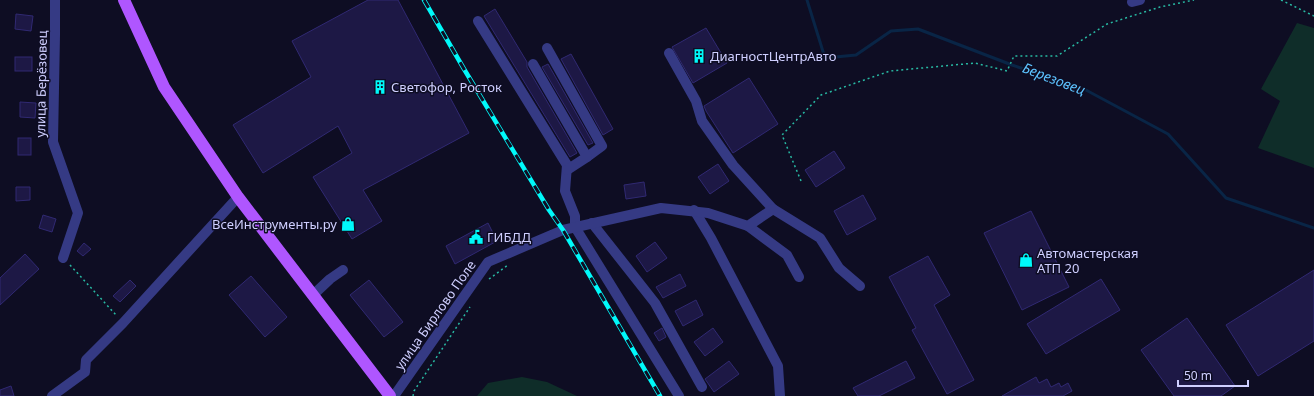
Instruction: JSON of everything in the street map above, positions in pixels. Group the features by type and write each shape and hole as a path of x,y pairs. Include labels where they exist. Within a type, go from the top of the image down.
{"main road":[{"path":"124,0 164,87 238,198 390,396"}],"street":[{"name":"улица Берёзовец","path":"55,0 56,35 53,142 78,213 63,258"},
{"path":"478,21 567,165 565,191 575,216 575,227 679,396"},
{"path":"547,48 602,146 567,170"},
{"path":"669,53 696,101 702,121 733,165 773,209 820,238 838,268 860,286"},
{"path":"533,64 587,157"},
{"path":"52,396 85,372 86,360 123,323 238,198"},
{"name":"улица Бирлово Поле","path":"394,396 488,262 563,230 661,208 694,210 748,226 787,255 799,277"},
{"path":"748,226 773,209"},
{"path":"694,210 711,238 778,366 780,396"},
{"path":"592,223 655,304 702,387"},
{"path":"313,295 330,279 343,270"}],"path":[{"path":"801,181 782,135 822,95 890,72 975,63 1007,71 1014,56 1057,56 1107,24 1160,7 1194,0"},
{"path":"1281,0 1314,16"},
{"path":"63,258 123,323"},
{"path":"487,281 511,262"},
{"path":"413,396 414,391 470,306"}],"green space":[{"path":"1297,23 1314,28 1314,168 1258,148 1280,101 1261,89"},
{"path":"522,377 547,382 577,396 477,396 488,383"}],"building":[{"name":"Светофор, Росток","path":"368,0 398,0 469,133 363,190 382,221 352,239 313,177 352,153 338,126 263,173 233,125 311,77 292,41"},
{"path":"495,9 527,62 527,67 577,153 570,157 484,16"},
{"path":"16,14 33,16 31,31 15,29"},
{"name":"ДиагностЦентрАвто","path":"706,28 727,63 693,83 672,47"},
{"path":"571,54 613,129 603,135 561,59"},
{"path":"15,57 32,57 32,71 15,71"},
{"path":"548,64 593,143 588,145 542,67"},
{"path":"749,78 778,124 733,153 704,106"},
{"path":"20,102 36,103 35,118 20,117"},
{"path":"18,138 31,138 31,155 18,155"},
{"path":"834,151 845,168 816,187 805,170"},
{"path":"718,164 729,181 710,194 698,177"},
{"path":"644,182 646,196 626,199 624,185"},
{"path":"16,187 30,187 30,200 16,201"},
{"path":"863,195 876,219 847,235 834,211"},
{"name":"Автомастерская АТП 20","path":"1031,211 1069,287 1022,310 984,233"},
{"path":"43,215 56,219 52,232 39,228"},
{"path":"488,223 497,241 455,264 446,246"},
{"path":"655,242 667,258 647,272 636,256"},
{"path":"84,243 91,249 83,256 77,251"},
{"path":"25,254 39,269 0,305 0,278"},
{"path":"928,256 950,295 934,305 974,380 947,394 912,330 916,328 889,277"},
{"path":"1314,270 1314,341 1258,376 1226,325"},
{"path":"680,274 686,286 663,298 656,287"},
{"path":"251,276 287,317 265,337 229,295"},
{"path":"1101,279 1120,310 1046,354 1027,324"},
{"path":"130,280 136,286 120,302 113,296"},
{"path":"369,280 403,322 384,337 350,295"},
{"path":"696,300 703,315 683,326 675,311"},
{"path":"1187,318 1235,386 1221,396 1174,396 1141,350"},
{"path":"662,328 666,337 659,341 654,333"},
{"path":"713,328 723,342 705,356 694,342"},
{"path":"729,361 739,374 714,392 705,379"},
{"path":"906,361 915,378 879,396 858,396 853,388"},
{"path":"1036,377 1039,383 1047,379 1051,387 1059,383 1061,387 1068,383 1072,391 1063,396 1002,396"},
{"path":"11,386 14,396 0,396 0,390"}],"waterway":[{"name":"Березовец","path":"807,0 825,58 856,55 891,31 918,29 1012,65 1084,89 1168,134 1226,198 1314,228"}],"railway":[{"path":"424,0 549,210 563,230 660,396"}],"place":[{"name":"ДиагностЦентрАвто","path":"699,56"},
{"name":"Светофор, Росток","path":"380,87"},
{"name":"ВсеИнструменты.ру","path":"348,224"},
{"name":"ГИБДД","path":"476,237"},
{"name":"Автомастерская АТП 20","path":"1026,260"}]}
